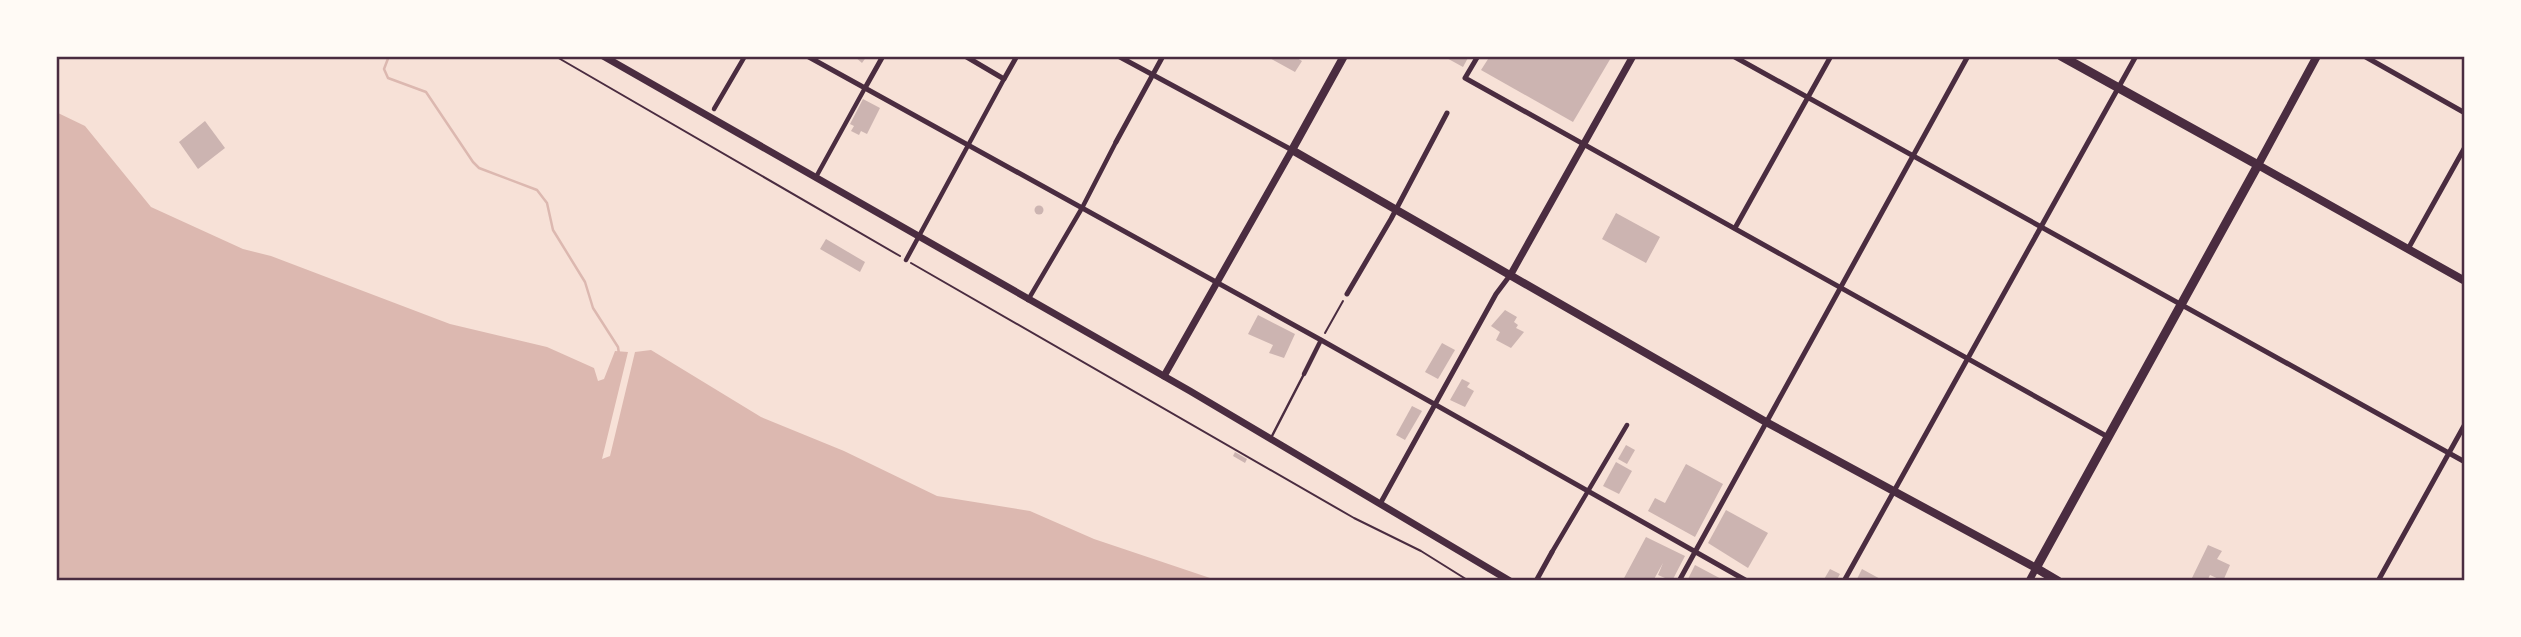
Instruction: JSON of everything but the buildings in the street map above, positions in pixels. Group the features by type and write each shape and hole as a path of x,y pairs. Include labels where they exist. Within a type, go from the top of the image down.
{"main road":[{"path":"1344,56 1292,150 1766,422 2058,581"},
{"path":"2061,56 2465,281"},
{"path":"2036,568 2317,56"}],"street":[{"path":"603,56 1164,376 1510,581"},
{"path":"714,109 745,56"},
{"path":"807,56 1218,282 1747,581"},
{"path":"816,178 883,56"},
{"path":"965,56 1004,79"},
{"path":"906,260 1017,56"},
{"path":"1118,56 1292,150 1164,376"},
{"path":"1028,300 1082,208 1163,56"},
{"path":"1478,56 1465,78 2108,437"},
{"path":"1380,504 1633,56"},
{"path":"1733,56 2465,462"},
{"path":"1735,228 1831,56"},
{"path":"1679,581 1968,56"},
{"path":"1844,581 2136,56"},
{"path":"2364,56 2465,113"},
{"path":"1347,294 1447,113"},
{"path":"2408,249 2465,147"},
{"path":"1304,374 1321,340"},
{"path":"2378,581 2465,424"},
{"path":"1536,581 1627,425"},
{"path":"2029,581 2036,568"}],"lane":[{"path":"1270,439 1304,374"}],"path":[{"path":"555,56 1354,518 1421,551 1469,581"},
{"path":"1321,340 1347,294"}],"shaded area":[{"path":"56,112 85,126 151,207 243,249 271,256 450,324 547,347 594,368 598,381 604,379 615,351 628,352 602,459 610,456 635,352 651,350 761,417 844,451 937,496 1030,511 1094,539 1219,581 56,581"}],"waterway":[{"path":"389,56 384,69 388,78 426,92 479,168 537,190 547,203 553,230 585,282 593,308 618,347 619,354"}]}
